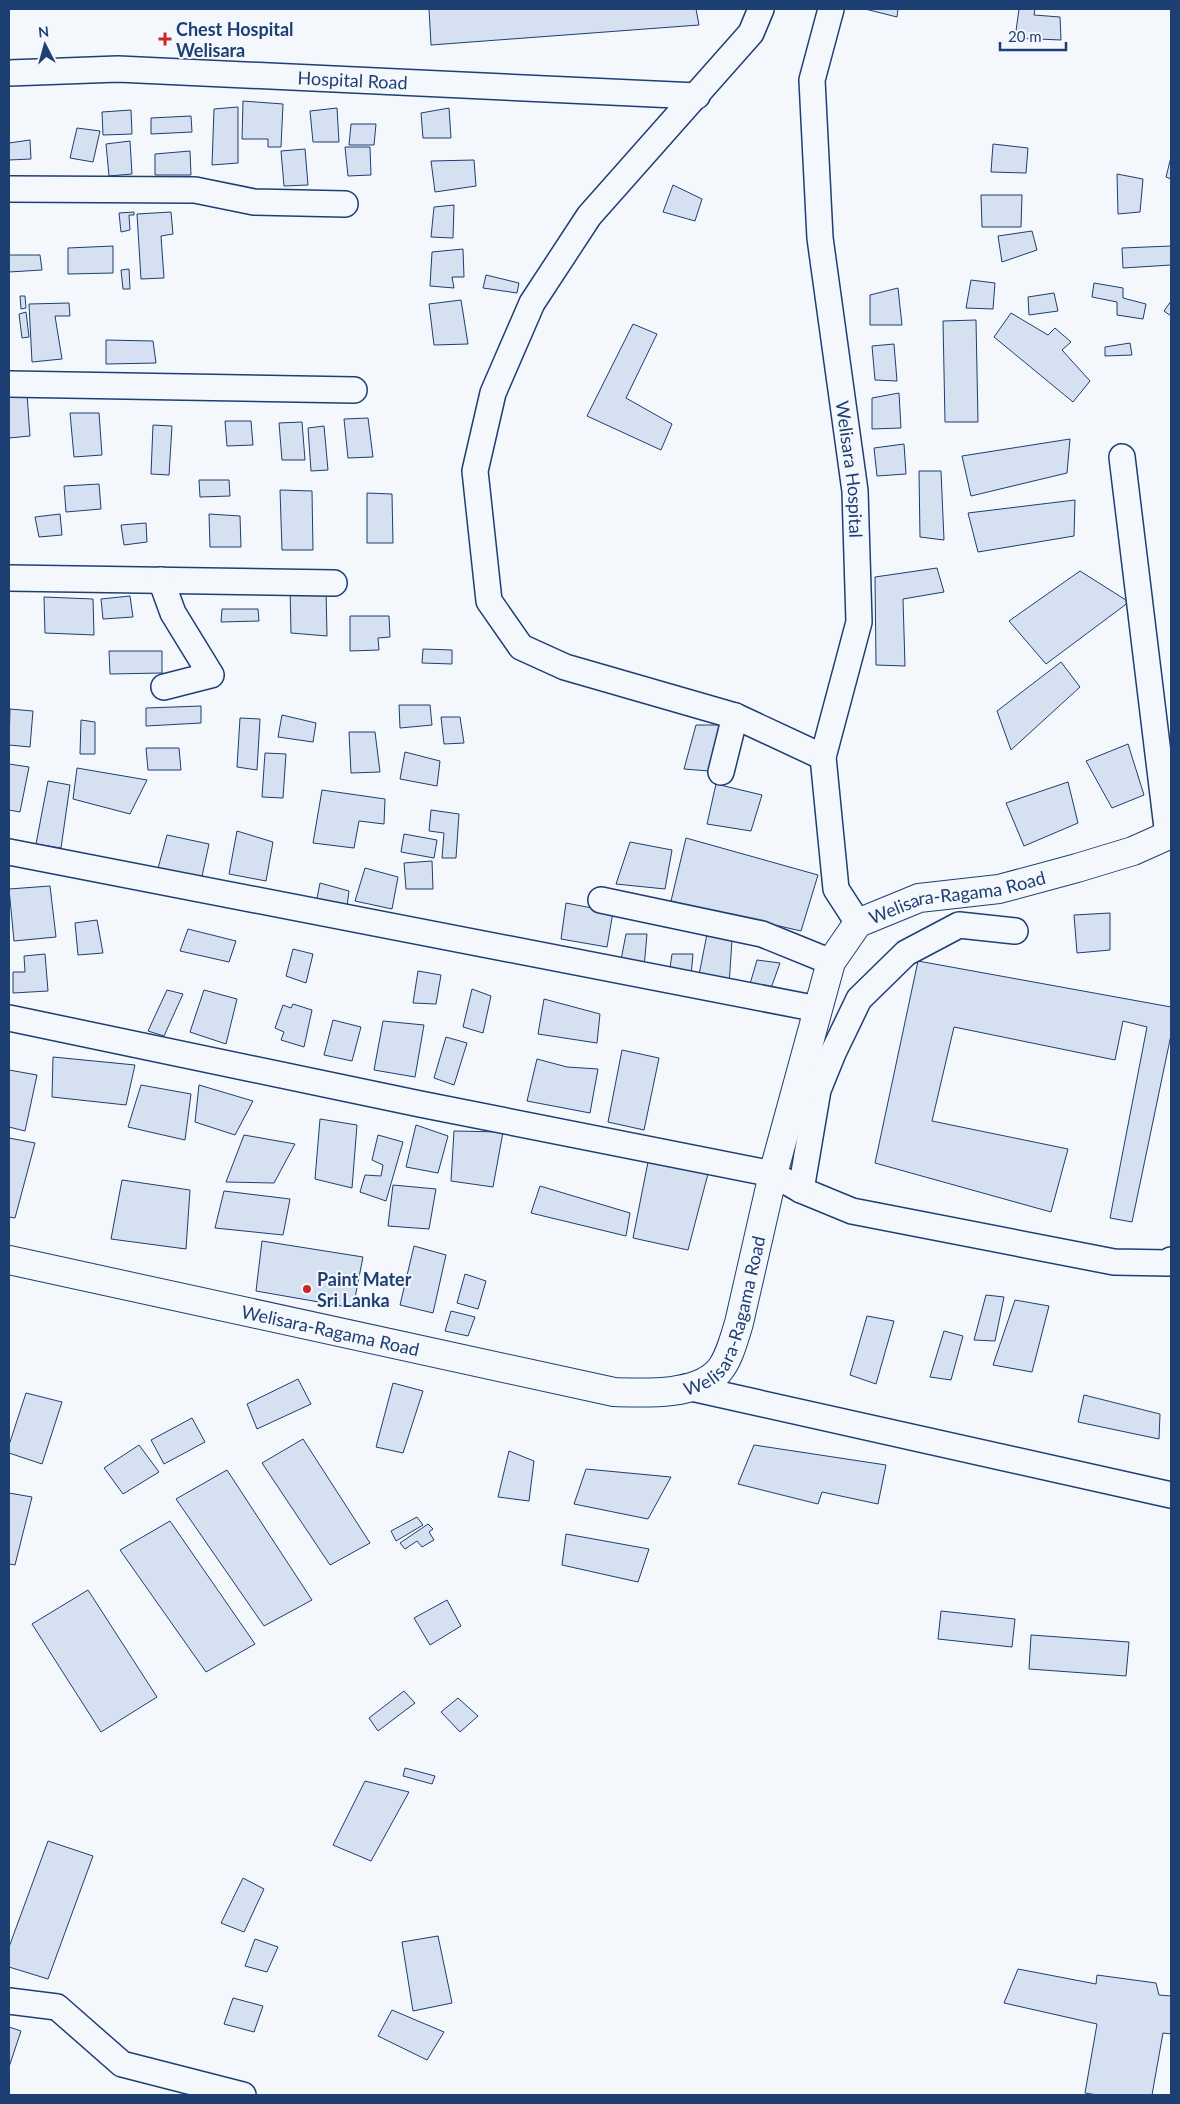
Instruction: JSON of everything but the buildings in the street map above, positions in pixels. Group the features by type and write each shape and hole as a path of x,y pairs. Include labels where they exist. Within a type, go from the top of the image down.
{"main road":[{"name":"Welisara-Ragama Road","path":"9,1260 614,1392 664,1393 702,1382 717,1373 729,1351 739,1323 773,1174 831,962 858,923 919,898 999,889 1133,851 1170,835"}],"street":[{"path":"761,9 752,33 589,216 532,303 493,393 475,471 489,601 521,647 565,666 735,716 824,756"},
{"name":"Welisara Hospital","path":"831,9 812,80 820,238 855,491 859,622 824,756 836,889 858,923"},
{"name":"Hospital Road","path":"9,73 118,69 697,96"},
{"path":"9,189 195,190 254,202 345,204"},
{"path":"9,384 354,390"},
{"path":"1122,457 1170,835"},
{"path":"9,578 334,582"},
{"path":"161,580 173,613 212,675 164,687"},
{"path":"721,772 735,716"},
{"path":"9,852 818,1009"},
{"path":"602,900 762,934 831,962"},
{"path":"801,1190 818,1090 832,1053 859,998 906,953 959,925 1015,931"},
{"path":"9,1018 420,1104 773,1174 801,1190 852,1211 1114,1262 1169,1263 1171,1260"},
{"path":"687,1387 1171,1495"},
{"path":"9,2001 57,2007 122,2064 243,2095"}],"place":[{"name":"Chest Hospital Welisara","path":"165,39"},
{"name":"Paint Mater Sri Lanka","path":"307,1289"}]}
